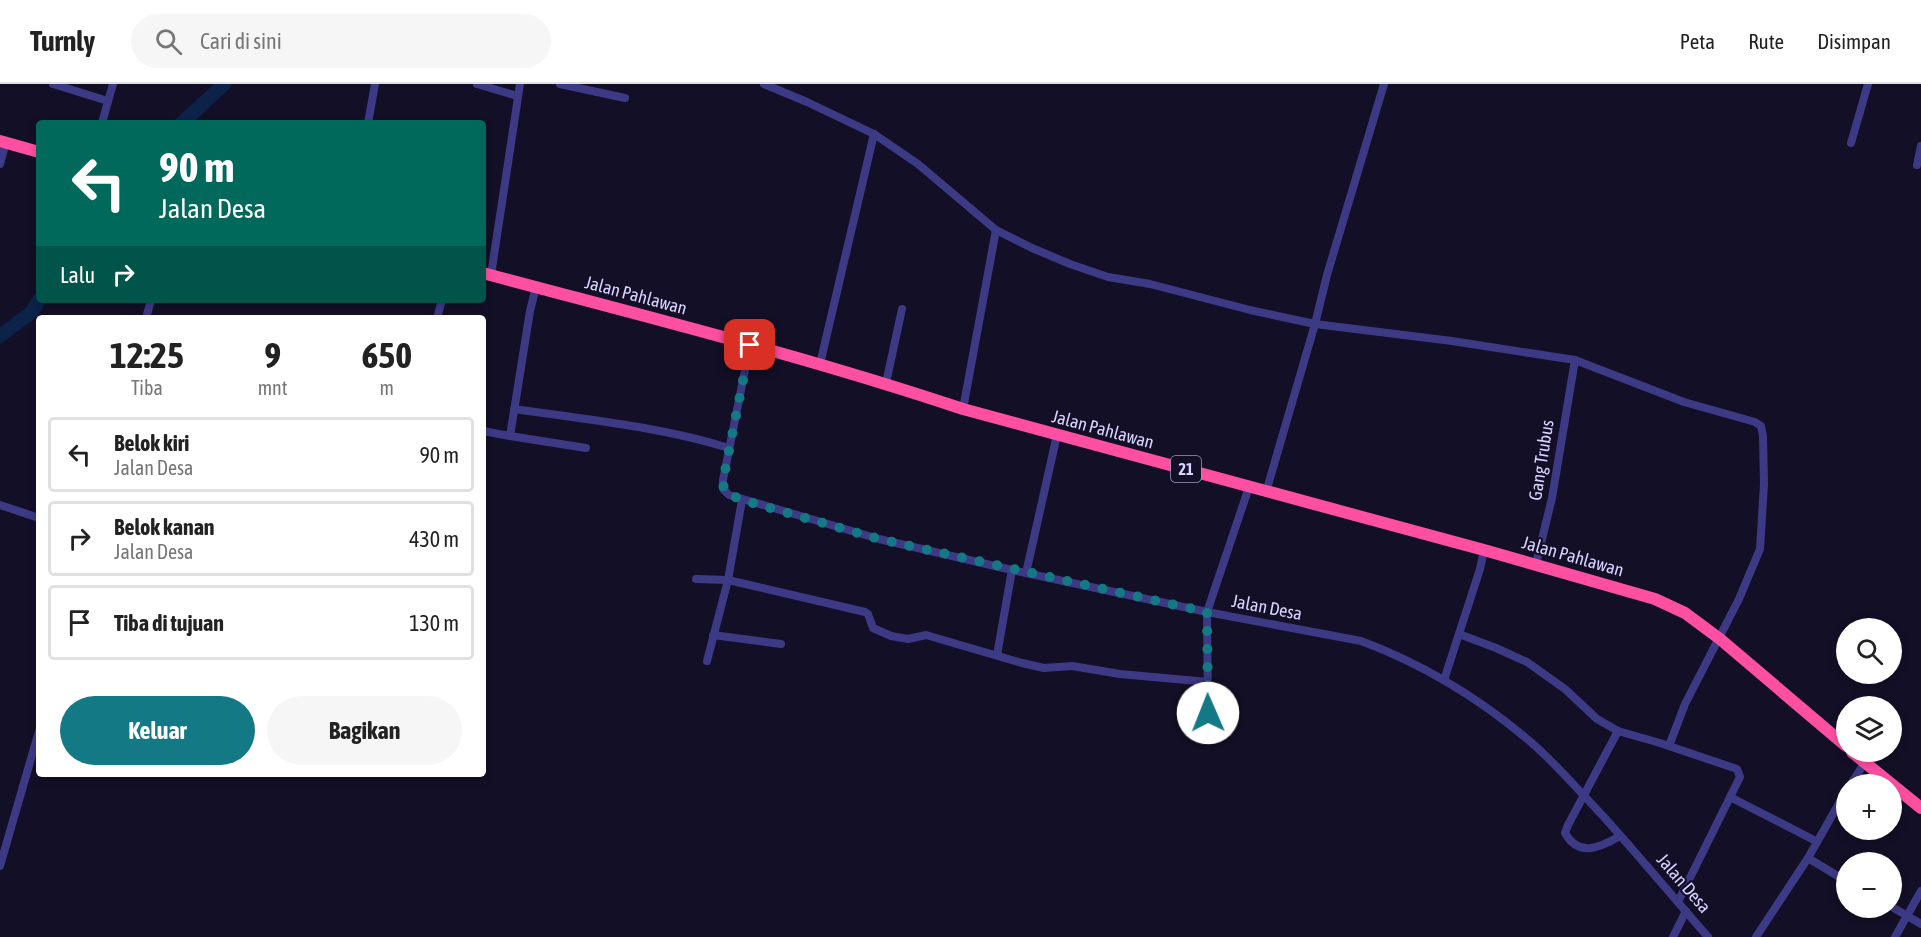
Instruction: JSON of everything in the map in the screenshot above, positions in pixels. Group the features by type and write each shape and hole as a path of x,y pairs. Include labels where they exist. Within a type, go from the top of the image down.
{"highway":[{"path":"3,142 36,151"},
{"name":"Jalan Pahlawan","path":"487,274 673,323 886,383 963,409 1536,564 1655,599 1685,613 1720,639 1836,738"},
{"path":"1865,762 1921,808"}],"street":[{"path":"52,84 108,101"},
{"path":"103,120 113,84"},
{"path":"369,120 375,84"},
{"path":"477,84 517,96"},
{"path":"487,274 520,84"},
{"path":"560,84 625,98"},
{"path":"764,84 874,134 918,164 996,230 1032,248 1108,277 1150,284 1315,324 1452,341 1575,360 1684,402 1755,422 1762,429 1764,484 1760,549 1720,639 1685,704 1669,746"},
{"path":"1266,492 1384,84"},
{"path":"1851,143 1868,84"},
{"path":"820,364 874,134"},
{"path":"0,164 3,142"},
{"path":"1917,165 1921,146"},
{"path":"963,409 996,230"},
{"path":"510,436 536,287"},
{"path":"886,383 902,309"},
{"name":"Jalan Desa","path":"750,345 723,480 723,489 729,495 879,539 1207,612 1360,641 1381,649 1444,680 1525,738 1584,796 1708,937"},
{"name":"Gang Trubus","path":"1536,564 1552,498 1575,360"},
{"path":"514,409 681,436 729,448"},
{"path":"486,432 586,448"},
{"path":"1026,573 1057,435"},
{"path":"1208,713 1207,612 1249,487"},
{"path":"707,661 728,580 742,500"},
{"path":"0,504 36,517"},
{"path":"1444,680 1484,550"},
{"path":"997,655 1012,570"},
{"path":"696,579 728,580 865,612 873,628 891,636 910,639 926,635 1044,668 1072,666 1120,674 1208,682"},
{"path":"1459,634 1527,662 1565,689 1597,719 1618,731 1737,769 1740,777 1678,902"},
{"path":"713,635 781,644"},
{"path":"1618,731 1565,833 1570,841 1582,848 1590,849 1604,845 1620,836"},
{"path":"0,866 36,741"},
{"path":"1857,774 1865,762"},
{"path":"1730,797 1816,842"},
{"path":"1756,937 1808,858 1836,808"},
{"path":"1808,858 1836,875"},
{"path":"1895,937 1921,891"},
{"path":"1673,937 1686,911"},
{"path":"1902,913 1921,924"}],"waterway":[{"path":"185,120 224,84"},
{"path":"0,336 32,312 37,303"}],"route":[{"path":"750,345 725,471 723,489 726,493 742,500 879,539 1207,612 1208,713"}]}
